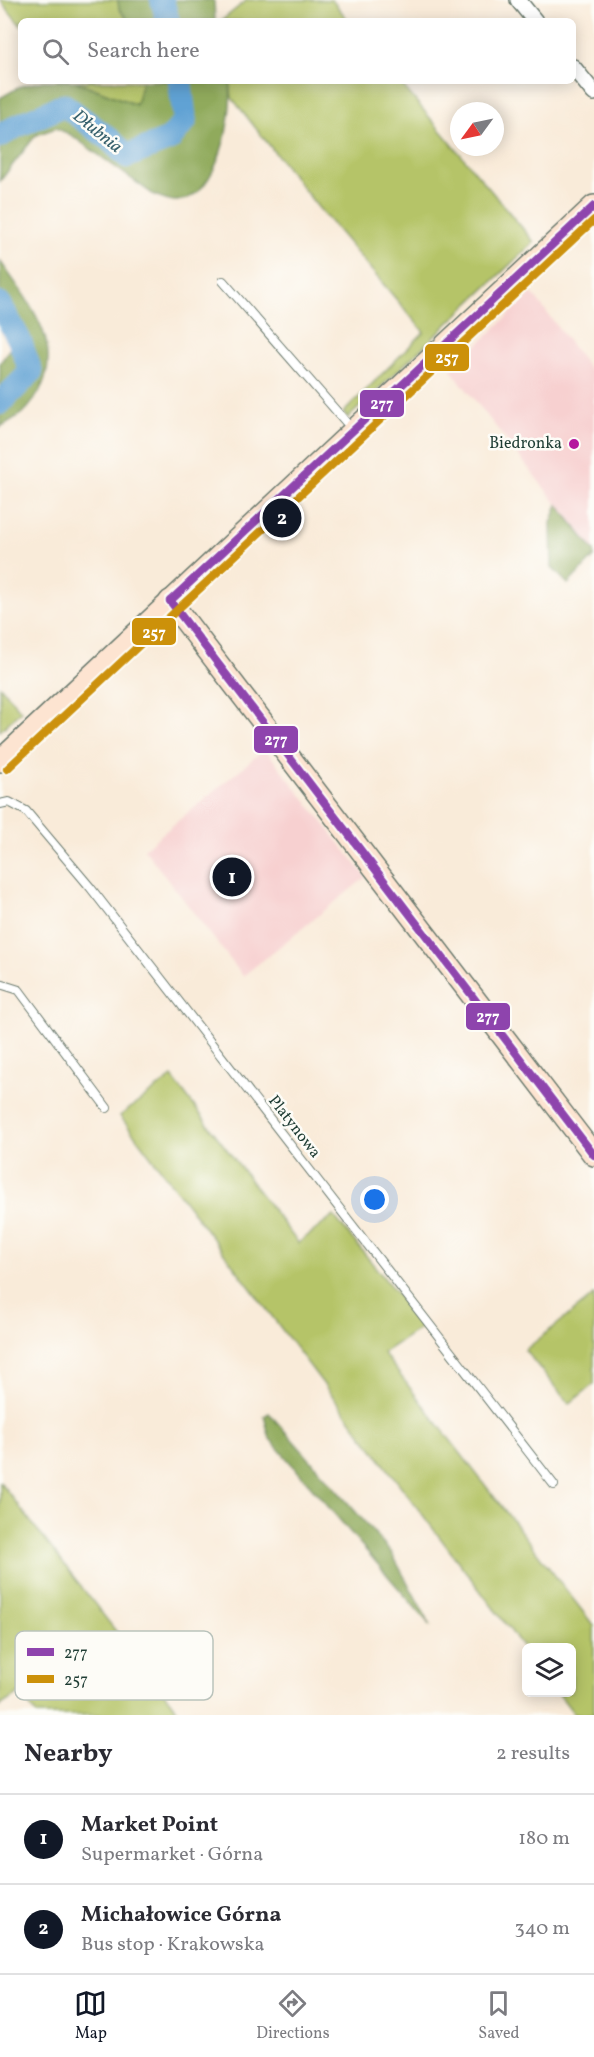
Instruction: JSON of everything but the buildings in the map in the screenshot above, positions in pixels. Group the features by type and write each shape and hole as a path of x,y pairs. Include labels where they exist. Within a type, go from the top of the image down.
{"main road":[{"path":"0,761 594,206"},
{"path":"170,601 594,1155"}],"street":[{"path":"518,0 533,18"},
{"path":"576,71 594,93"}],"lane":[{"path":"223,281 353,430"},
{"name":"Platynowa","path":"0,804 9,802 26,811 90,887 554,1485"},
{"path":"0,984 19,990 107,1108"}],"shaded area":[{"path":"532,293 594,375 594,551 451,370"},
{"path":"265,749 366,877 243,976 144,849"}],"green space":[{"path":"0,0 118,0 119,9 126,18 18,18 18,22"},
{"path":"118,0 214,0 215,18 126,18 119,9"},
{"path":"247,0 332,0 347,18 225,18"},
{"path":"83,84 141,84 137,105"},
{"path":"83,84 136,105 141,84 230,84 229,113 221,152 204,185 192,196 177,201 168,200 154,195 71,135 56,128 36,135 0,181 0,98 21,86"},
{"path":"230,84 402,84 450,142 450,156 462,156 534,242 348,418 343,413 424,332 317,206 232,98"},
{"path":"0,261 35,314 44,332 48,351 47,370 41,389 27,409 0,427 0,363 13,345 0,323"},
{"path":"558,505 594,551 594,557 568,584 552,568 551,523"},
{"path":"0,686 21,711 0,731"},
{"path":"172,1077 298,1243 334,1216 423,1326 383,1353 594,1626 594,1715 575,1715 561,1697 576,1697 576,1643 522,1643 522,1646 120,1116"},
{"path":"594,1295 594,1384 569,1404 525,1350"},
{"path":"269,1413 391,1552 431,1626 270,1439 264,1416"},
{"path":"0,1482 116,1631 15,1631 15,1696 0,1706"},
{"path":"25,1700 169,1700 181,1715 37,1715"}],"waterway":[{"name":"Dłubnia","path":"162,0 167,18"},
{"name":"Dłubnia","path":"0,136 64,105 108,138 127,156 170,139 185,121 180,84"},
{"name":"Dłubnia","path":"0,304 19,339 31,372 0,403"}],"transit line":[{"name":"277","path":"170,601 594,206"},
{"name":"257","path":"7,769 594,220"},
{"name":"277","path":"170,601 594,1155"}],"place":[{"name":"Biedronka","path":"574,444"},
{"name":"Michałowice Górna","path":"282,518"},
{"name":"Market Point","path":"232,877"}]}
